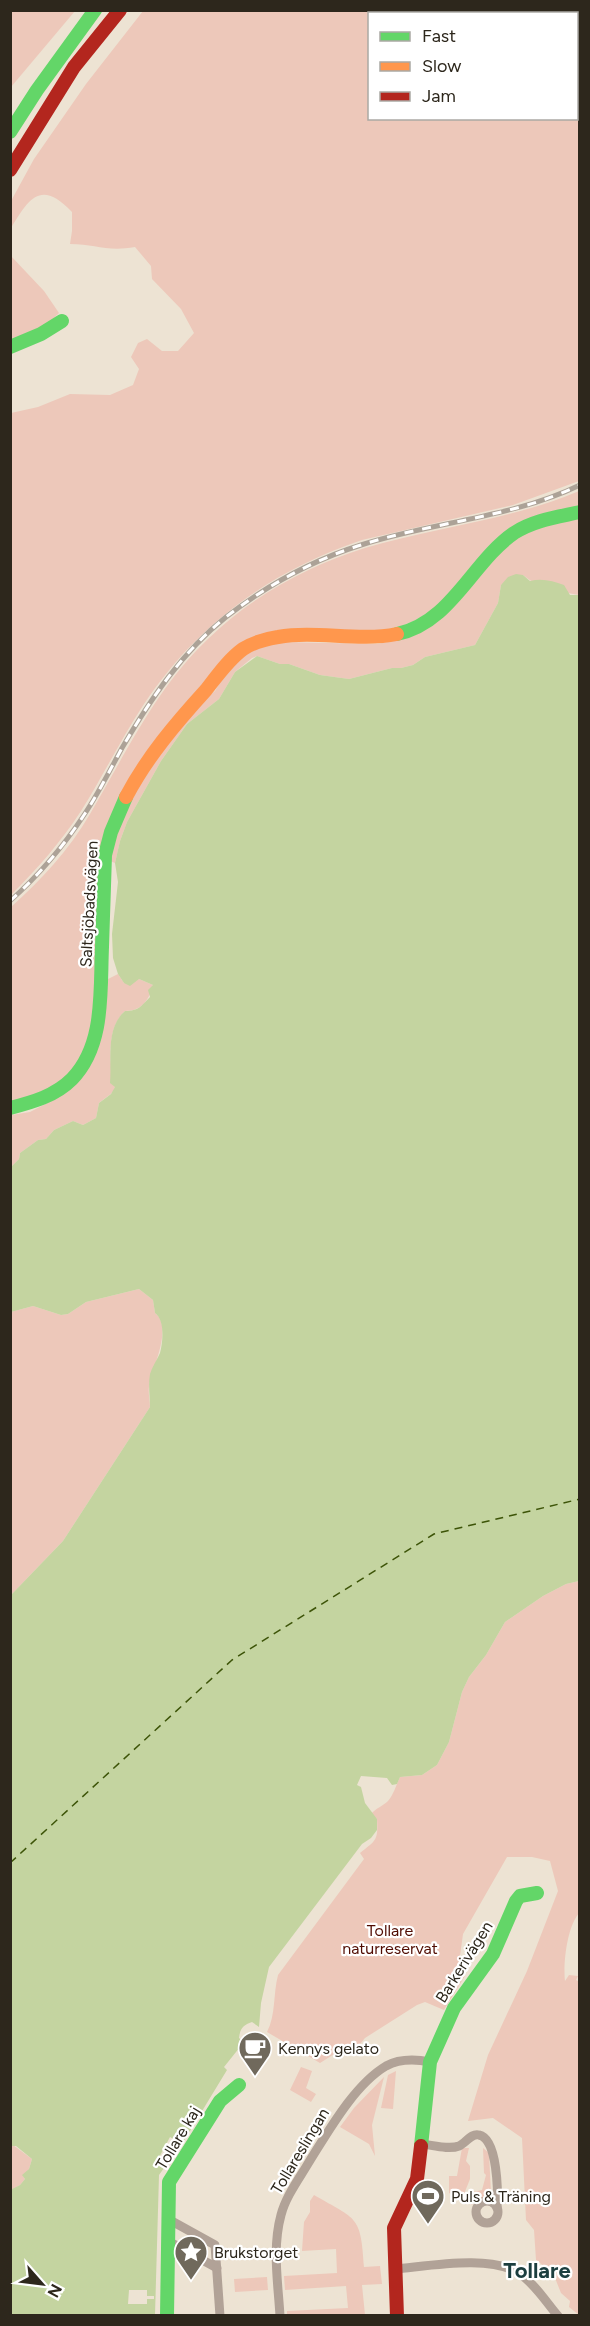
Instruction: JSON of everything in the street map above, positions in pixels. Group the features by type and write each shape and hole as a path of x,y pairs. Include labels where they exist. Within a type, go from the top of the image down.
{"main road":[{"path":"10,132 37,90 95,10"},
{"path":"10,170 52,101 120,10"},
{"path":"10,347 41,334 62,321"},
{"name":"Saltsjöbadsvägen","path":"10,1108 28,1104 58,1089 72,1079 89,1056 95,1039 99,1015 105,855 109,834 148,762 171,728 229,662 243,650 259,641 307,636 374,638 395,636 411,630 453,598 503,542 514,533 536,524 579,512"},
{"name":"Barkerivägen","path":"397,2316 394,2228 417,2179 430,2062 454,2008 493,1954 516,1901 520,1896 537,1893"},
{"name":"Tollare kaj","path":"168,2218 169,2182 220,2101 239,2085"},
{"path":"167,2316 168,2218"}],"street":[{"name":"Tollareslingan","path":"280,2316 275,2245 281,2216 294,2187 332,2124 372,2076 396,2061 430,2062"},
{"path":"422,2144 452,2147 459,2146 474,2136 479,2135 485,2138 496,2164 497,2208"},
{"path":"168,2218 215,2245 220,2316"},
{"path":"168,2241 217,2268"},
{"path":"395,2269 498,2264 525,2278 558,2316"}],"green space":[{"path":"10,11 75,11 11,87"},
{"path":"143,11 579,11 579,481 513,505 362,540 297,567 239,603 188,649 165,675 144,704 73,822 48,855 11,895 11,413 38,407 70,394 110,395 133,385 139,369 131,357 138,343 147,339 162,351 178,351 194,333 181,309 152,279 151,266 135,247 117,249 70,244 72,212 52,196 37,196 30,201 11,228 11,201 34,159 86,84"},
{"path":"10,255 44,291 59,313 48,324 10,340"},
{"path":"579,491 579,507 537,518 434,609 416,620 391,630 252,638 112,814 94,1028 77,1066 57,1084 38,1095 11,1105 11,907 44,875 73,840 143,722 190,657 243,609 282,584 323,563 365,548 527,509"},
{"path":"579,516 579,595 543,586 523,575 501,585 498,603 475,645 425,657 413,665 349,679 320,675 257,656 252,658 235,672 219,699 187,724 161,761 127,822 115,863 108,860 111,840 136,788 190,712 215,691 236,660 260,645 283,642 377,644 398,640 505,544 523,532"},
{"path":"118,974 124,983 139,979 153,985 144,1004 136,1009 125,1011 113,1031 111,1065 114,1089 99,1103 96,1118 83,1125 73,1121 54,1130 46,1139 38,1140 20,1153 19,1159 11,1167 11,1115 30,1112 55,1099 73,1086 87,1068 104,981"},
{"path":"139,1289 153,1300 155,1313 162,1328 160,1349 149,1387 150,1407 63,1541 11,1595 11,1312 33,1306 61,1315 68,1314 86,1302"},
{"name":"Tollare naturreservat","path":"579,1581 580,1912 569,1935 565,1955 565,1981 569,1975 578,1976 576,1980 580,1982 579,2315 569,2307 570,2301 561,2293 553,2273 536,2260 534,2230 526,2220 522,2138 493,2118 468,2121 488,2055 527,1971 558,1891 550,1861 532,1857 507,1857 463,1934 459,1963 465,1976 444,2010 425,2002 417,2005 365,2038 356,2049 347,2046 320,2063 267,2032 272,2019 278,1975 364,1859 360,1853 377,1836 377,1819 371,1814 388,1801 400,1777 422,1775 437,1765 449,1742 462,1692 469,1677 486,1655 505,1622 543,1596 566,1584"},
{"path":"301,2067 312,2071 306,2088 316,2094 311,2102 290,2090"},
{"path":"396,2071 393,2109 381,2108 388,2075"},
{"path":"384,2077 372,2125 375,2156 369,2144 340,2127 354,2108"},
{"path":"13,2145 32,2159 29,2169 23,2176 25,2179 11,2190 11,2146"},
{"path":"462,2148 469,2148 466,2161 470,2166 470,2179 464,2194 482,2190 486,2175 483,2148 489,2153 491,2193 483,2198 475,2199 472,2205 449,2193 449,2176 457,2176"},
{"path":"314,2195 340,2209 354,2221 361,2237 364,2267 380,2266 382,2284 362,2285 365,2315 287,2315 287,2311 348,2308 346,2286 285,2290 284,2276 337,2273 336,2249 302,2251 304,2222 310,2212 310,2201"},
{"path":"267,2277 268,2290 235,2292 234,2279"}],"shaded area":[{"path":"516,574 523,575 530,581 552,581 564,585 570,595 580,595 579,1581 566,1584 543,1596 505,1622 486,1655 469,1677 462,1692 449,1742 437,1765 422,1775 400,1777 397,1784 392,1785 387,1778 361,1776 357,1785 361,1787 365,1803 377,1819 377,1830 362,1844 269,1967 261,2003 259,2027 252,2022 242,2028 239,2038 244,2042 224,2067 227,2070 182,2144 170,2137 156,2163 164,2168 159,2175 155,2315 11,2315 10,2190 20,2185 25,2179 22,2175 29,2169 32,2159 16,2146 10,2146 11,1595 63,1541 150,1407 150,1374 160,1353 162,1332 153,1300 139,1289 86,1302 68,1314 61,1315 33,1306 11,1312 11,1167 19,1159 20,1153 38,1140 46,1139 54,1130 73,1121 83,1125 96,1118 99,1103 111,1094 115,1087 110,1083 111,1045 115,1026 125,1011 137,1009 150,997 148,990 153,985 139,979 130,986 124,983 118,974 113,958 112,934 118,882 115,863 127,822 161,761 187,724 219,699 235,672 257,656 320,675 349,679 413,665 425,657 475,645 498,603 501,585 508,577"}],"pier":[{"path":"129,2290 147,2290 147,2296 154,2296 154,2299 147,2299 147,2304 128,2304"}],"ferry route":[{"path":"10,1863 232,1660 434,1534 580,1499"}],"railway":[{"path":"10,901 41,871 76,827 133,730 181,661 210,631 241,606 290,575 343,551 388,537 527,505 580,485"}],"traffic: fast":[{"path":"10,132 37,90 95,10"},
{"path":"10,347 41,334 62,321"},
{"path":"397,634 416,628 432,618 447,605 499,545 514,533 538,522 580,512"},
{"path":"10,1108 43,1098 65,1085 83,1065 90,1050 99,1017 105,855 111,832 126,797"},
{"path":"421,2146 430,2062 454,2008 493,1954 516,1901 520,1896 537,1893"},
{"path":"167,2316 169,2182 220,2101 239,2085"}],"traffic: slow":[{"path":"126,797 143,768 184,715 232,658 251,644 293,635 367,637 397,634"}],"traffic: jam":[{"path":"10,170 74,67 120,10"},
{"path":"397,2316 394,2228 417,2179 421,2146"}],"place":[{"name":"Kennys gelato","path":"255,2077"},
{"name":"Puls & Träning","path":"428,2225"},
{"name":"Brukstorget","path":"191,2281"}],"district":[{"name":"Tollare","path":"537,2270"}]}
